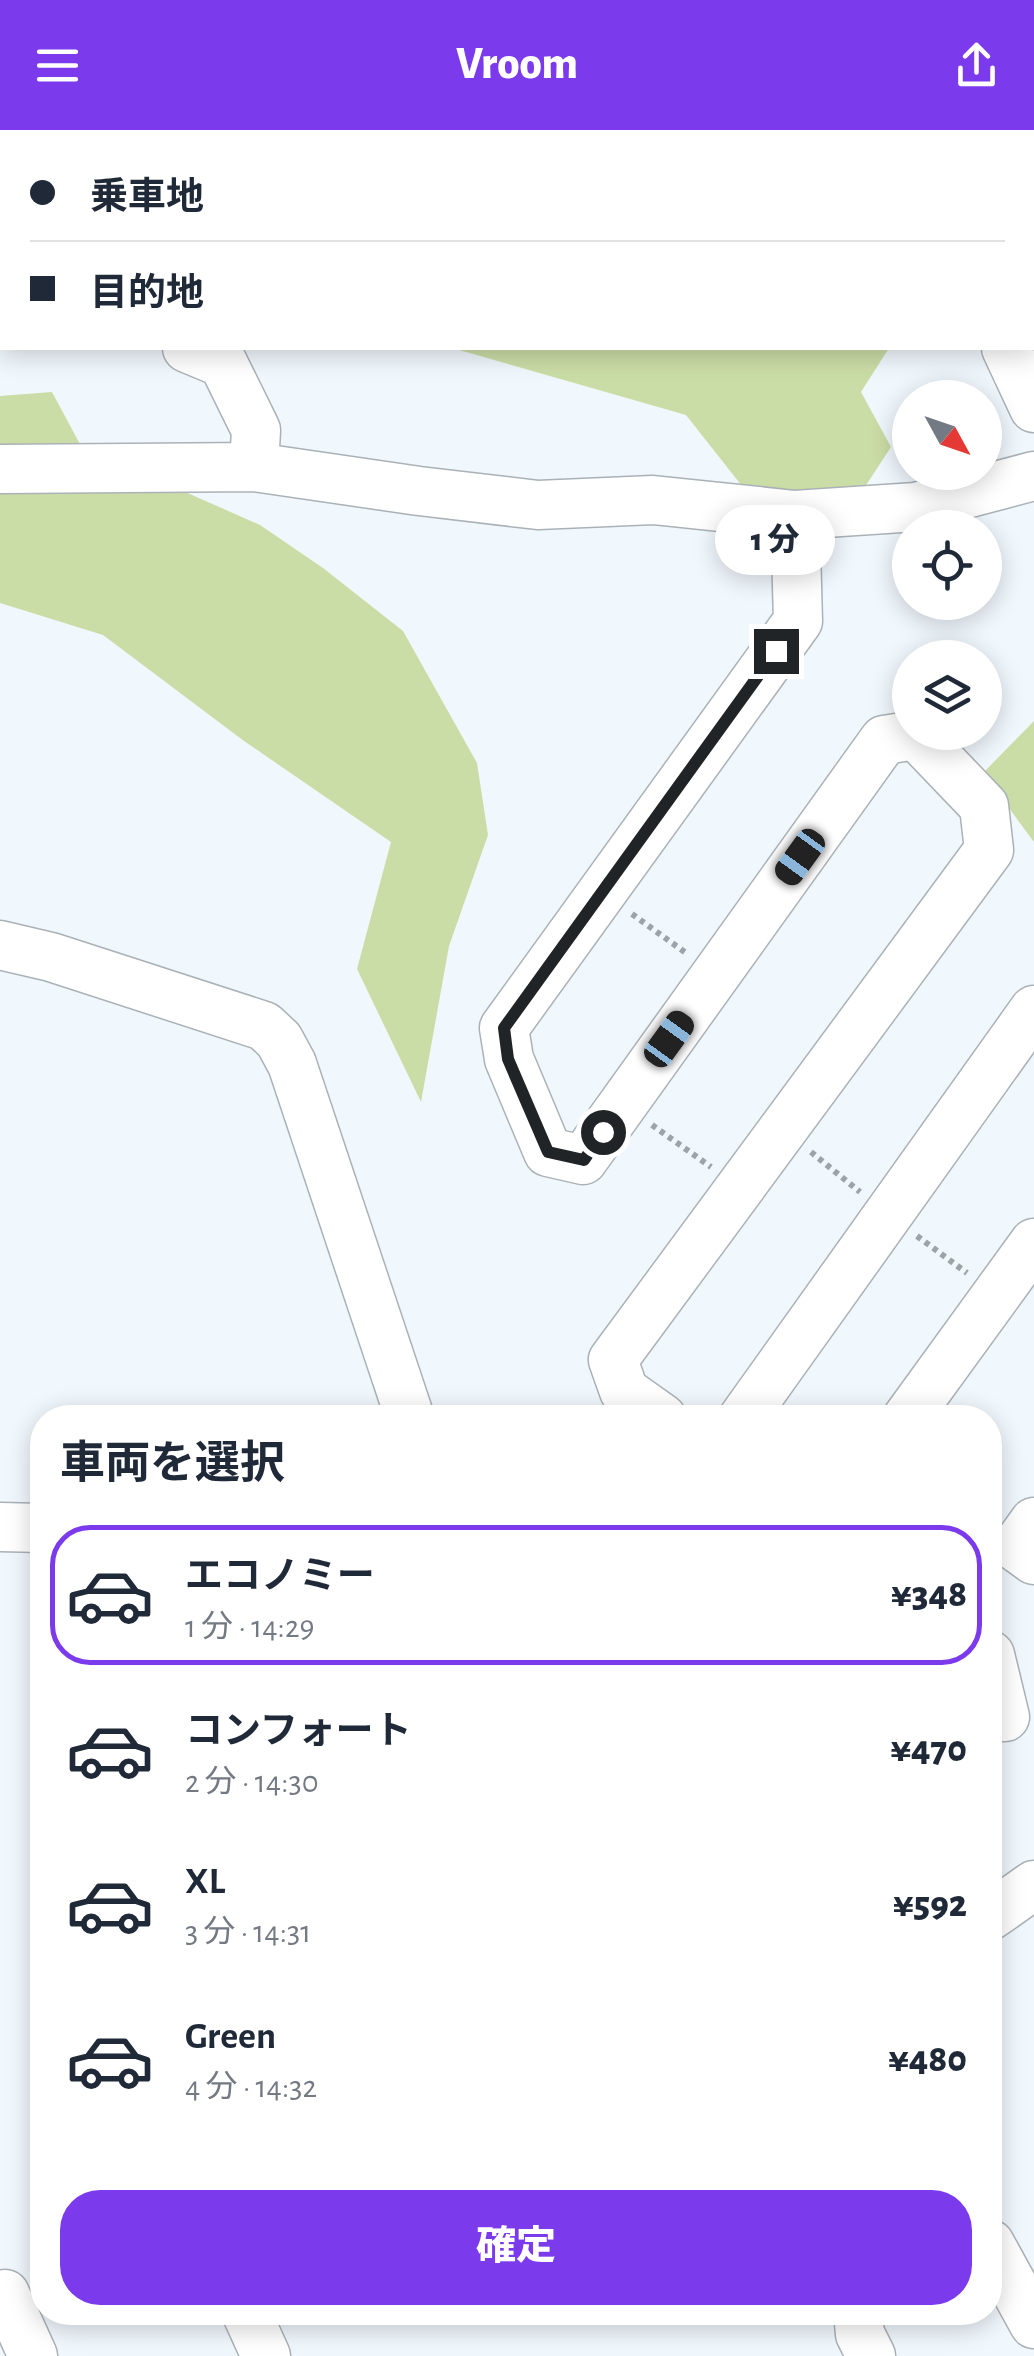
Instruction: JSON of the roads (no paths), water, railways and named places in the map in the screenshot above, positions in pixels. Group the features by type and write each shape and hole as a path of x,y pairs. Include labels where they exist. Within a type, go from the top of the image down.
{"street":[{"path":"192,350 224,363 256,430 254,467"},
{"path":"1007,350 1034,408"},
{"path":"0,469 254,467 538,505 653,500 796,516 916,507 1034,476"},
{"path":"644,1405 624,1391 614,1360 989,850 984,806 916,735 884,740 584,1160 548,1152 508,1059 504,1028 798,621 796,516"},
{"path":"0,945 51,957 264,1026 279,1040 292,1064 406,1405"},
{"path":"751,1405 1034,1010"},
{"path":"916,1405 1034,1243"},
{"path":"1034,1522 1016,1546 1034,1560"},
{"path":"0,1527 30,1528"},
{"path":"1002,1693 1010,1719"},
{"path":"1002,1908 1034,1885"},
{"path":"1002,2266 1034,2324"},
{"path":"0,2296 5,2294 33,2356"},
{"path":"252,2325 266,2356"},
{"path":"859,2325 872,2356"}]}
